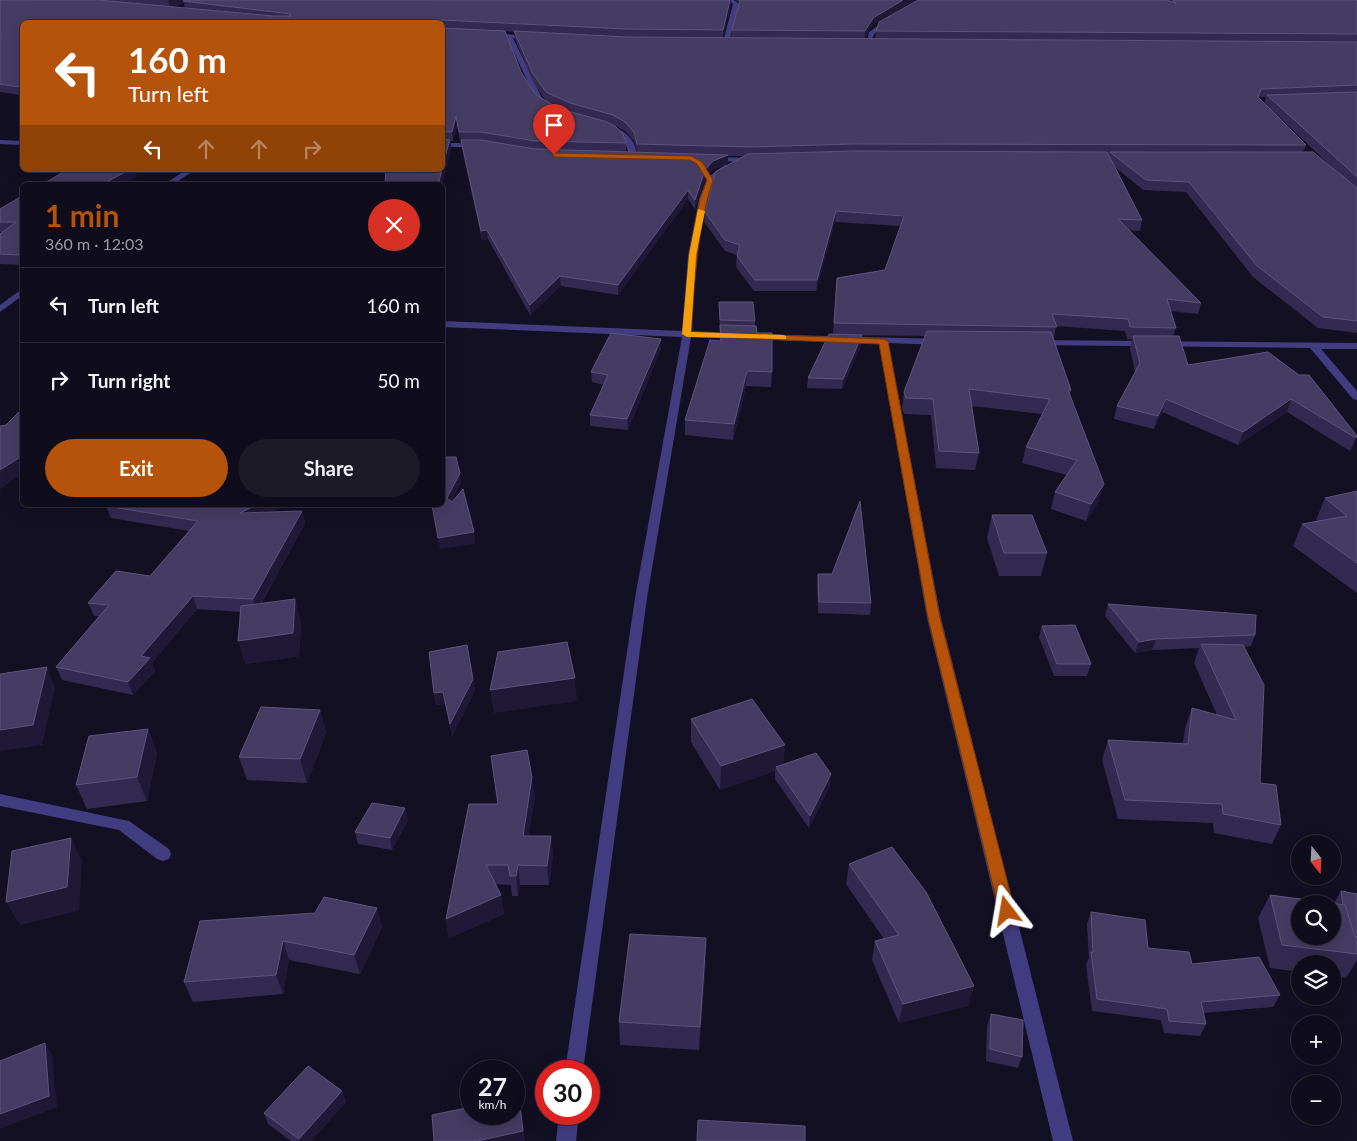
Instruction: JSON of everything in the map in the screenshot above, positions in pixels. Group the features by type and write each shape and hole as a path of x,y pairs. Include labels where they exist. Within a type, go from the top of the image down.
{"street":[{"path":"726,42 736,4 731,0"},
{"path":"869,41 871,32 897,15"},
{"path":"481,34 537,37"},
{"path":"509,36 540,101 551,110"},
{"path":"860,41 878,41"},
{"path":"717,42 736,42"},
{"path":"594,124 622,132 631,143 633,157"},
{"path":"0,142 20,143"},
{"path":"445,145 482,146"},
{"path":"624,157 642,157"},
{"path":"701,158 766,159"},
{"path":"576,1060 641,598 687,334 692,255 708,175 750,160"},
{"path":"172,182 188,172"},
{"path":"3,304 20,293"},
{"path":"3,304 20,304"},
{"path":"445,324 952,342"},
{"path":"883,341 934,618 1063,1141"},
{"path":"1030,343 1357,346"},
{"path":"1314,347 1357,397"},
{"path":"0,800 123,825 163,854"},
{"path":"566,1141 568,1125"}],"building":[{"path":"0,0 98,0 290,16 291,14 183,1 730,0 723,30 626,29 445,20 20,20 20,86 0,84"},
{"path":"740,0 903,0 873,18 865,31 732,30"},
{"path":"918,0 1166,0 1176,3 1173,0 1357,0 1357,34 876,31 879,22"},
{"path":"445,28 505,31 521,72 536,95 560,109 604,121 615,126 623,134 626,143 535,141 481,132 459,132 456,116 452,132 445,132"},
{"path":"514,31 626,37 1357,42 1357,85 1261,89 1258,97 1306,145 853,144 750,147 637,144 634,132 625,122 613,115 570,103 546,92 532,72"},
{"path":"1357,92 1357,177 1267,95"},
{"path":"445,139 450,140 445,157"},
{"path":"461,140 481,140 535,149 728,155 713,161 705,170 695,200 688,190 618,285 560,276 530,305 487,230 481,231"},
{"path":"853,151 1107,152 1142,220 1118,219 1201,303 1167,299 1176,328 1130,327 1128,319 1052,314 1057,327 834,323 837,278 885,270 904,216 836,211 817,280 755,280 737,256 740,245 725,240 705,212 715,172 748,154"},
{"path":"1110,152 1313,152 1357,188 1357,321 1323,317 1257,266 1189,182 1146,180"},
{"path":"64,172 125,172 107,182 46,182"},
{"path":"386,172 441,172 439,182 385,182"},
{"path":"20,197 19,255 0,254 0,234 16,222 0,222 0,209"},
{"path":"719,302 753,302 755,321 720,320"},
{"path":"720,325 756,326 757,333 772,333 772,372 747,371 734,424 685,420 710,340 721,341"},
{"path":"927,331 1051,332 1071,390 1068,390 1104,484 1091,504 1055,492 1077,460 1026,447 1050,399 969,389 979,453 939,451 933,399 906,398 904,392"},
{"path":"611,333 661,339 627,419 590,415 608,375 591,372"},
{"path":"829,334 862,335 843,379 808,378"},
{"path":"1133,336 1179,336 1188,365 1268,352 1299,375 1309,375 1357,436 1356,438 1291,399 1243,432 1166,399 1158,416 1117,406 1140,363"},
{"path":"20,411 20,457 0,470 0,426 6,425"},
{"path":"445,457 456,457 460,473 447,498 452,502 463,489 474,532 438,538 432,507 445,507"},
{"path":"1357,491 1357,563 1302,524 1347,516 1325,498"},
{"path":"860,501 871,603 819,602 818,574 832,574"},
{"path":"112,507 252,507 240,513 302,511 253,599 193,596 141,656 150,658 128,682 56,667 109,605 88,603 116,571 150,576 198,521"},
{"path":"992,515 1032,515 1047,553 1004,553"},
{"path":"295,599 293,633 238,641 241,606"},
{"path":"1108,604 1256,615 1255,635 1156,639 1139,642"},
{"path":"1075,625 1091,664 1057,664 1042,626"},
{"path":"567,642 575,678 490,690 498,652"},
{"path":"1201,644 1243,645 1264,685 1260,783 1276,785 1281,825 1223,814 1222,804 1125,800 1108,740 1188,744 1192,708 1236,720"},
{"path":"467,645 473,679 450,724 443,692 434,693 429,652"},
{"path":"47,667 33,725 0,730 0,674"},
{"path":"752,699 785,745 721,766 691,719"},
{"path":"261,707 320,710 300,759 239,757"},
{"path":"148,729 137,777 76,785 89,736"},
{"path":"527,750 532,777 523,836 551,836 547,866 518,865 516,876 510,876 508,865 486,865 501,895 446,919 469,804 498,804 491,756"},
{"path":"816,753 831,774 810,816 776,767"},
{"path":"372,803 405,808 390,838 355,832"},
{"path":"71,838 67,887 6,902 12,851"},
{"path":"892,847 926,892 974,986 903,1004 875,941 899,935 849,864"},
{"path":"1341,891 1357,894 1357,937 1355,937 1345,905 1343,905"},
{"path":"1270,895 1291,898 1291,945 1341,945 1341,904 1345,905 1357,944 1357,954 1282,945"},
{"path":"324,897 377,908 354,955 283,941 276,975 184,982 200,921 315,913"},
{"path":"1091,912 1145,920 1148,948 1189,952 1192,964 1259,957 1280,995 1201,1002 1206,1024 1169,1021 1167,1009 1097,999 1091,952 1093,952"},
{"path":"630,934 706,938 700,1027 619,1022"},
{"path":"991,1014 1023,1020 1022,1057 990,1049"},
{"path":"45,1043 49,1096 0,1114 0,1061"},
{"path":"308,1066 342,1091 299,1139 264,1113"},
{"path":"460,1109 460,1125 522,1125 523,1131 477,1141 434,1141 432,1115"},
{"path":"698,1120 805,1126 805,1141 697,1141"}],"slow traffic":[{"path":"701,211 692,255 687,334 783,338"}],"route":[{"path":"554,155 691,158 700,163 706,171 710,180 703,199 692,255 687,334 883,341 934,618 1007,911"}]}
